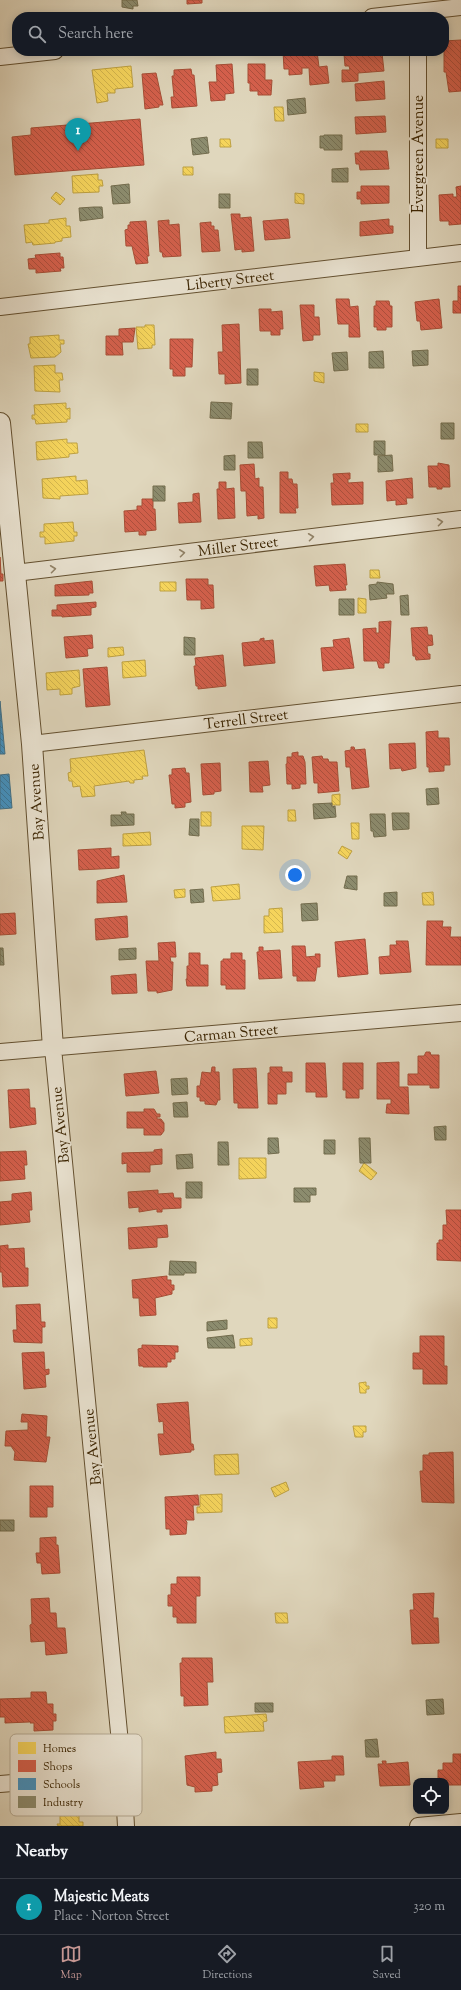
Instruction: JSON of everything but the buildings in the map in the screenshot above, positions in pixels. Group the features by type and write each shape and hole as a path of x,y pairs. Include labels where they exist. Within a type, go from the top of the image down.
{"street":[{"path":"405,12 461,7"},
{"path":"0,57 12,56"},
{"name":"Evergreen Avenue","path":"418,56 418,258"},
{"name":"Liberty Street","path":"0,307 461,253"},
{"name":"Bay Avenue","path":"0,423 32,744 53,1048 119,1734"},
{"name":"Miller Street","path":"15,574 461,519"},
{"name":"Terrell Street","path":"32,744 461,694"},
{"name":"Carman Street","path":"0,1052 461,1014"},
{"path":"0,1784 10,1783"},
{"name":"Bay Avenue","path":"125,1816 126,1826"},
{"path":"418,1826 461,1822"}],"place":[{"name":"Majestic Meats","path":"78,151"}]}
